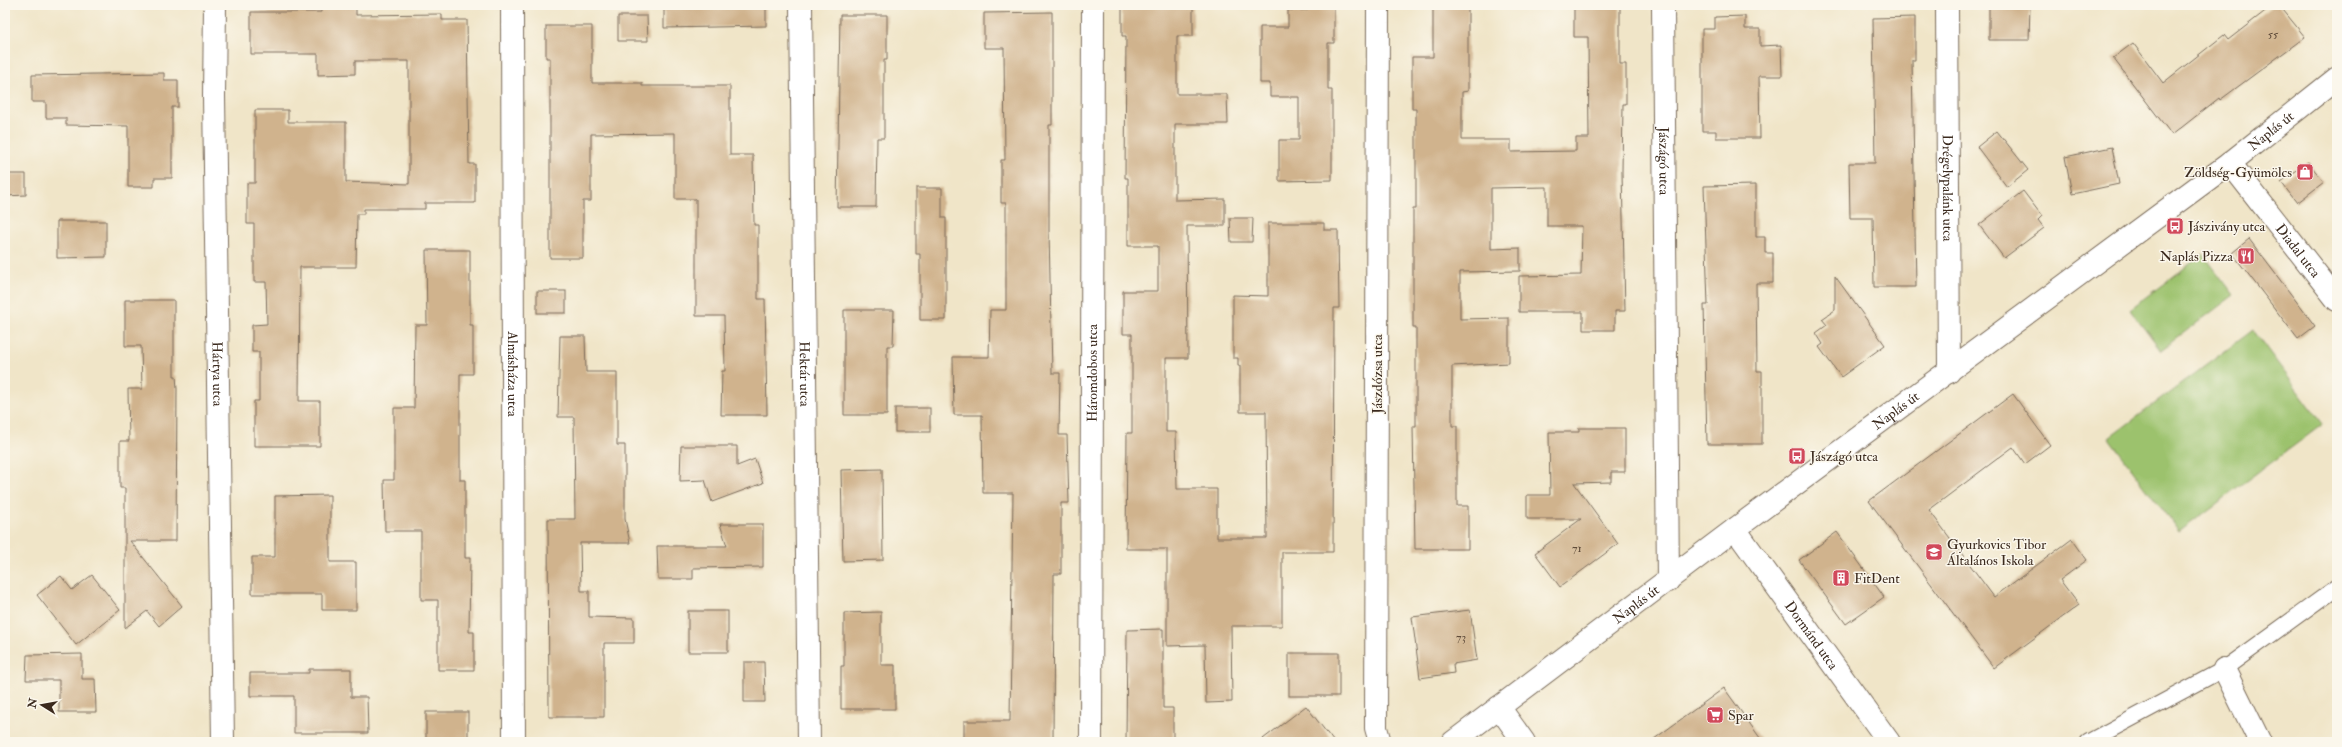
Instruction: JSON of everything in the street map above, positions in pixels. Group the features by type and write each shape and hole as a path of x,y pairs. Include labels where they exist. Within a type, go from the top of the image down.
{"street":[{"name":"Hártya utca","path":"215,5 214,96 224,742"},
{"name":"Almásháza utca","path":"512,5 514,742"},
{"name":"Hektár utca","path":"801,5 809,742"},
{"name":"Háromdobos utca","path":"1091,742 1093,5"},
{"name":"Jászdózsa utca","path":"1378,5 1376,728 1380,742"},
{"name":"Jászágó utca","path":"1663,5 1668,581"},
{"name":"Drégelypalánk utca","path":"1947,5 1949,372"},
{"name":"Naplás út","path":"1454,742 1668,581 1735,528 1949,372 2230,163 2337,78"},
{"name":"Diadal utca","path":"2230,163 2337,300"},
{"name":"Dormánd utca","path":"1735,528 1889,742"},
{"path":"2224,669 2260,742"},
{"path":"1499,707 1524,742"}],"lane":[{"path":"2088,742 2224,669 2337,587"}],"green space":[{"path":"2203,254 2234,295 2161,350 2130,309"},
{"path":"2253,330 2323,424 2179,532 2109,438"}],"building":[{"path":"321,5 356,5 356,15 442,14 442,20 467,20 469,164 475,164 475,203 425,203 425,209 364,209 364,214 357,214 356,267 300,267 299,401 320,401 320,446 254,446 254,401 259,401 259,352 252,352 252,325 267,324 266,282 254,282 254,224 247,224 247,183 255,183 255,110 288,110 288,122 346,122 346,182 409,184 409,61 355,61 355,74 318,75 318,54 251,54 251,12 321,12"},
{"path":"664,5 766,5 766,26 664,28"},
{"path":"1122,5 1193,5 1193,36 1177,36 1177,94 1227,94 1228,124 1175,124 1175,200 1225,199 1225,226 1187,226 1188,358 1166,358 1166,432 1176,432 1177,489 1217,489 1217,538 1267,538 1266,412 1240,412 1240,366 1238,366 1238,358 1233,358 1233,295 1268,296 1268,223 1324,223 1324,230 1338,230 1339,308 1334,308 1333,552 1282,552 1282,626 1231,626 1232,702 1206,703 1205,645 1167,646 1167,549 1126,549 1127,433 1132,433 1132,334 1123,334 1123,291 1158,291 1158,246 1128,246 1128,178 1125,178 1126,36 1122,36"},
{"path":"1308,5 1334,5 1334,43 1328,43 1328,90 1332,90 1332,180 1279,181 1279,140 1299,140 1299,97 1270,97 1270,83 1260,83 1260,27 1288,27 1288,10 1308,10"},
{"path":"1433,5 1468,5 1468,91 1462,92 1462,140 1511,140 1511,152 1576,151 1576,138 1589,138 1588,37 1574,37 1574,5 1620,5 1620,64 1626,64 1626,104 1623,104 1622,172 1625,311 1615,311 1615,330 1583,330 1583,312 1519,312 1519,276 1581,275 1582,226 1547,226 1547,187 1491,188 1491,249 1520,248 1520,271 1460,272 1460,319 1509,318 1509,363 1452,366 1452,426 1457,426 1457,506 1468,506 1468,549 1415,549 1413,426 1416,426 1416,327 1413,327 1413,209 1416,209 1416,109 1412,109 1412,57 1433,57"},
{"path":"1989,5 2030,5 2029,40 1989,40"},
{"path":"2273,5 2279,5 2305,37 2220,100 2219,98 2172,135 2113,58 2133,43 2163,83 2224,35 2228,40"},
{"path":"1052,12 1052,125 1049,125 1049,231 1052,373 1060,373 1059,435 1067,435 1069,503 1061,503 1061,574 1054,574 1053,742 964,742 964,721 1010,721 1013,493 983,493 982,415 954,415 953,357 989,357 990,310 1006,310 1006,203 1001,203 1001,160 1005,160 1004,48 984,48 984,13"},
{"path":"840,15 887,15 887,60 884,60 884,138 877,138 876,207 837,207"},
{"path":"618,16 647,16 648,41 618,41"},
{"path":"1745,16 1745,29 1760,29 1760,46 1781,45 1782,76 1759,76 1760,138 1716,138 1716,131 1702,131 1702,29 1715,29 1715,17"},
{"path":"1915,17 1915,60 1912,60 1916,287 1874,287 1873,218 1850,218 1849,163 1875,163 1873,18"},
{"path":"546,26 592,26 592,83 642,83 642,86 730,86 730,155 753,155 754,225 758,225 758,299 765,299 767,415 721,415 722,371 725,371 724,316 696,316 696,199 675,199 675,133 591,134 591,201 583,201 583,258 550,258 550,58 546,58"},
{"path":"164,73 164,80 178,80 178,107 172,107 172,178 154,178 154,187 128,187 128,126 66,125 66,118 46,118 46,102 32,102 32,75"},
{"path":"1997,131 2028,170 2007,187 1977,147"},
{"path":"2112,147 2119,184 2072,194 2065,157"},
{"name":"Zöldség-Gyümölcs","path":"2308,162 2324,182 2297,203 2281,182"},
{"path":"5,174 26,174 26,195 5,196"},
{"path":"1756,185 1756,237 1765,237 1765,253 1773,253 1773,283 1756,283 1757,371 1762,371 1762,444 1707,444 1704,305 1708,305 1704,186"},
{"path":"916,188 942,188 942,218 946,218 946,320 920,320 920,254 916,254"},
{"path":"2023,191 2042,216 2038,220 2044,228 2004,258 1979,225"},
{"path":"1230,218 1253,218 1252,242 1231,242"},
{"path":"57,221 106,221 106,257 57,258"},
{"path":"2249,239 2315,326 2298,339 2232,253"},
{"path":"426,250 470,250 470,325 473,325 473,374 460,374 460,480 465,480 465,558 470,558 469,632 474,632 474,670 438,670 438,600 421,600 421,531 385,531 384,480 394,480 394,408 414,408 415,325 427,325"},
{"path":"1835,276 1885,345 1841,377 1819,347 1823,344 1816,333 1827,325 1822,319 1835,310"},
{"path":"537,291 566,291 566,313 537,313"},
{"path":"125,300 174,300 174,376 176,376 177,389 176,541 130,541 182,606 159,626 147,611 125,628 125,488 120,488 120,441 129,441 128,389 142,389 141,346 125,346"},
{"path":"844,310 894,310 893,346 887,346 887,415 844,415"},
{"path":"560,336 585,336 586,372 617,372 617,445 625,445 625,519 630,543 580,543 581,591 589,591 589,617 634,618 634,643 604,643 604,717 549,717 548,519 575,519 574,417 558,417"},
{"name":"Gyurkovics Tibor Általános Iskola","path":"2013,394 2050,445 2025,464 2013,447 1929,510 1994,597 2072,539 2087,560 2060,580 2079,605 1994,668 1869,501"},
{"path":"895,408 930,408 930,432 895,432"},
{"path":"1579,428 1625,428 1625,472 1611,472 1611,482 1574,483 1618,544 1560,587 1535,553 1581,519 1527,519 1527,495 1550,495 1549,432 1579,432"},
{"path":"681,446 737,446 737,466 755,459 763,483 712,502 705,480 680,481"},
{"path":"882,469 883,560 843,561 841,470"},
{"path":"330,495 330,562 356,562 356,610 322,610 322,594 252,594 252,557 275,557 275,496"},
{"path":"720,524 763,524 763,567 693,568 693,579 658,579 657,546 727,546"},
{"name":"FitDent","path":"1837,532 1884,597 1846,624 1799,560"},
{"path":"92,575 120,610 76,645 37,595 61,576 72,590"},
{"path":"1470,610 1477,660 1453,664 1454,673 1420,678 1412,617"},
{"path":"688,611 728,611 728,652 688,652"},
{"path":"881,612 881,665 895,665 895,709 841,709 841,666 844,666 844,613"},
{"path":"1163,629 1163,708 1173,708 1173,742 1126,742 1127,630"},
{"path":"1289,653 1339,653 1339,696 1289,696"},
{"path":"82,654 82,679 95,679 96,712 59,712 59,680 26,680 27,655"},
{"path":"744,662 764,662 765,702 744,702"},
{"path":"309,669 351,669 351,697 367,697 368,733 294,733 294,696 250,696 250,673 309,673"},
{"name":"Spar","path":"1724,688 1763,742 1650,742"},
{"path":"1306,706 1334,742 1259,742 1293,716"},
{"path":"426,712 468,712 468,742 426,742"}],"place":[{"name":"Zöldség-Gyümölcs","path":"2305,172"},
{"name":"Jászivány utca","path":"2175,226"},
{"name":"Naplás Pizza","path":"2246,256"},
{"name":"Jászágó utca","path":"1797,456"},
{"name":"Gyurkovics Tibor Általános Iskola","path":"1934,552"},
{"name":"FitDent","path":"1841,578"},
{"name":"Spar","path":"1715,715"}]}
